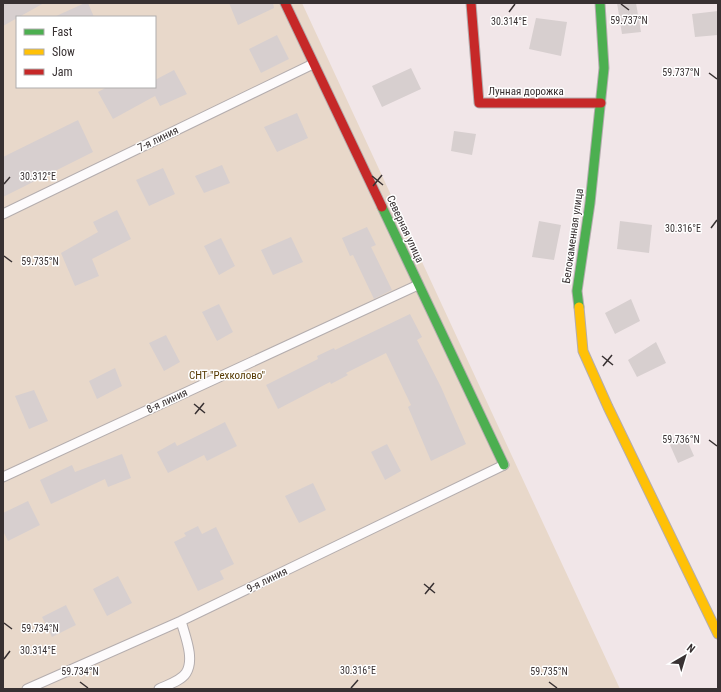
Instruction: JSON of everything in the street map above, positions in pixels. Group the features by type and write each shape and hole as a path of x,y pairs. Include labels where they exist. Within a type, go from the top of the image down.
{"street":[{"name":"Северная улица","path":"285,3 504,465"},
{"name":"Лунная дорожка","path":"471,3 479,103 601,103"},
{"name":"Белокаменная улица","path":"600,3 604,68 590,203 577,291 583,351 608,407 718,634"}],"lane":[{"name":"7-я линия","path":"3,214 314,64"},
{"name":"8-я линия","path":"3,477 418,285"},
{"name":"9-я линия","path":"27,689 181,621 504,465"},
{"path":"159,689 180,679 186,673 190,660 181,621"}],"green space":[{"name":"СНТ \"Рехколово\"","path":"3,3 302,3 620,689 3,689"}],"building":[{"path":"3,3 44,3 21,16 16,16 16,19 3,26"},
{"path":"88,3 94,16 56,16"},
{"path":"229,3 273,3 274,8 238,25"},
{"path":"617,3 636,3 641,32 622,34"},
{"path":"718,11 718,35 695,37 692,14"},
{"path":"536,18 567,22 561,56 529,49"},
{"path":"277,35 289,59 261,73 249,49"},
{"path":"411,68 421,89 382,107 372,86"},
{"path":"174,70 187,94 160,106 155,96 113,119 98,92 105,88 156,88 156,79"},
{"path":"297,113 308,138 277,152 264,127"},
{"path":"78,120 93,152 3,197 3,157"},
{"path":"454,131 476,134 472,155 451,151"},
{"path":"222,165 230,183 204,193 195,176"},
{"path":"163,168 175,194 149,206 136,180"},
{"path":"117,210 131,239 92,259 99,276 75,286 61,253 98,232 93,222"},
{"path":"539,221 561,225 554,260 532,257"},
{"path":"620,221 652,225 649,253 617,249"},
{"path":"367,227 376,245 371,247 392,290 374,299 353,255 350,256 342,238"},
{"path":"291,237 303,262 273,275 261,250"},
{"path":"221,238 235,266 219,275 204,246"},
{"path":"631,299 640,321 615,334 605,313"},
{"path":"219,304 233,332 217,341 202,312"},
{"path":"410,314 422,337 417,340 441,387 466,444 431,461 408,407 411,405 386,353 346,373 348,375 331,384 330,382 278,409 266,385 318,359 317,356 334,348 335,350"},
{"path":"166,335 180,362 164,371 149,343"},
{"path":"656,342 666,363 637,377 628,360"},
{"path":"115,368 122,386 97,399 89,381"},
{"path":"34,390 48,421 29,429 15,396"},
{"path":"225,422 237,446 207,461 204,455 168,473 157,452 175,442 177,446"},
{"path":"686,438 694,456 678,463 670,445"},
{"path":"387,444 401,471 385,480 371,452"},
{"path":"122,454 131,478 108,487 105,479 51,504 40,480 72,465 75,472"},
{"path":"313,483 326,510 299,523 285,496"},
{"path":"28,501 40,525 8,541 3,531 3,513"},
{"path":"198,526 202,534 216,527 234,564 220,571 224,579 198,591 174,542 186,536 184,533"},
{"path":"118,576 132,603 107,616 93,589"},
{"path":"66,605 76,625 52,637 42,617"}],"traffic: fast":[{"path":"579,307 577,291 590,203 604,68 600,3"},
{"path":"382,207 504,465"}],"traffic: slow":[{"path":"579,307 583,351 608,407 718,634"}],"traffic: jam":[{"path":"285,3 382,207"},
{"path":"471,3 479,103 601,103"}]}
